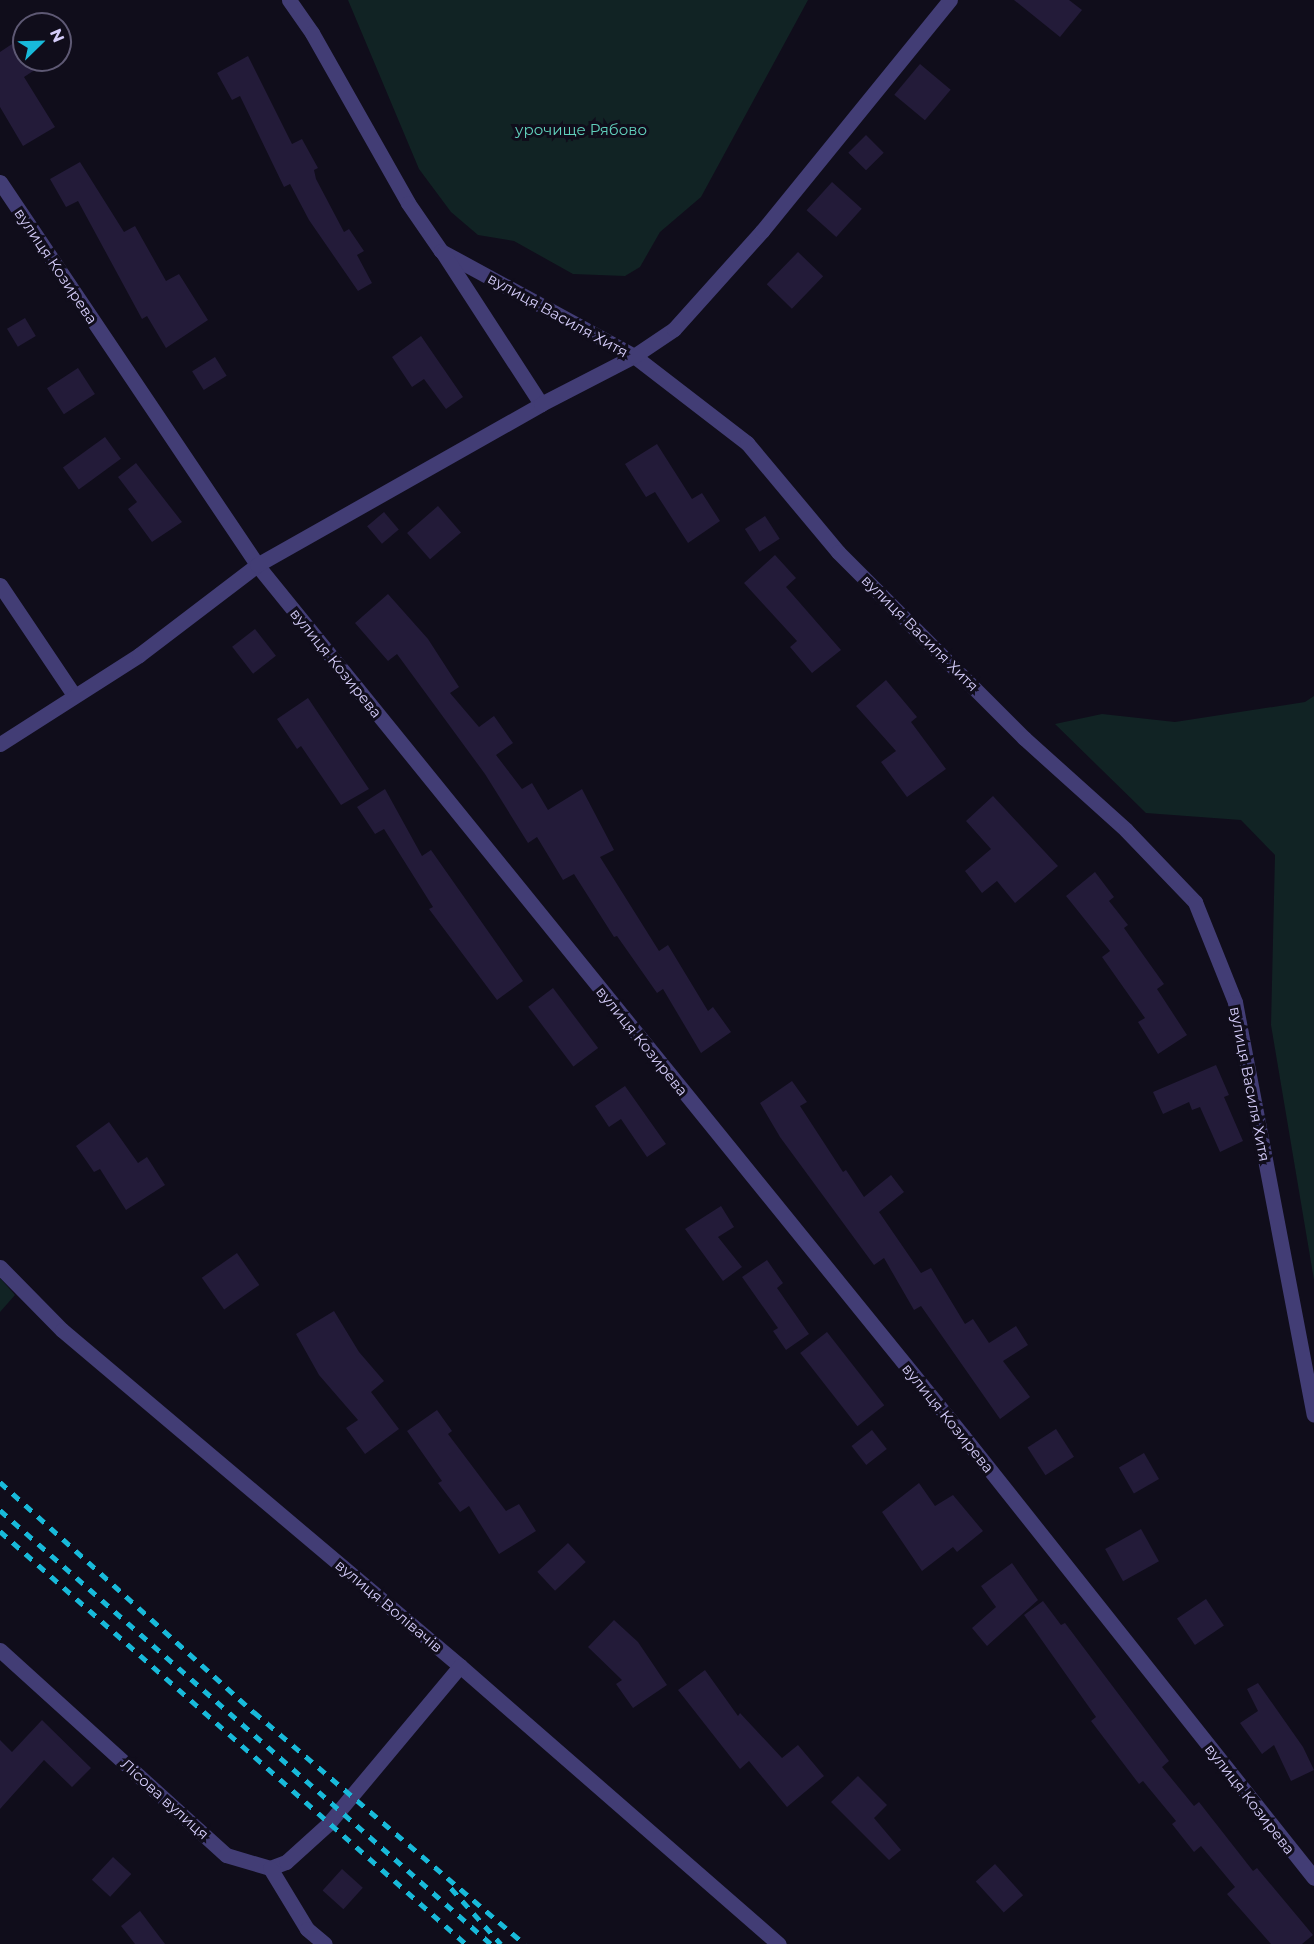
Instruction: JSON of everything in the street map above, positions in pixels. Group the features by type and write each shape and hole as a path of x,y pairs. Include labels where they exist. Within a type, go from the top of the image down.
{"street":[{"name":"вулиця Василя Хитя","path":"289,0 312,33 408,202 441,250 634,356 747,443 838,552 1024,738 1126,830 1195,902 1235,1002 1314,1415"},
{"path":"0,744 74,694 139,655 257,565 541,404 634,356 674,329 762,231 950,0"},
{"name":"вулиця Козирева","path":"0,182 257,565 970,1445 1314,1878"},
{"path":"441,250 541,404"},
{"path":"0,585 74,694"},
{"name":"вулиця Волівачів","path":"0,1267 62,1330 460,1666 779,1944"},
{"name":"Лісова вулиця","path":"0,1650 226,1855 270,1868"},
{"path":"325,1944 307,1929 270,1868 286,1862 328,1824 460,1666"}],"green space":[{"name":"урочище Рябово","path":"348,0 808,0 701,197 660,232 640,267 625,276 573,274 514,241 478,235 451,212 419,169"},
{"path":"1314,696 1314,1280 1271,1025 1275,855 1241,820 1146,813 1055,724 1102,714 1175,722 1305,702"},
{"path":"0,1278 15,1295 0,1312"}],"building":[{"path":"1014,0 1069,0 1082,10 1060,37"},
{"path":"12,44 12,72 32,72 24,77 55,127 23,146 0,107 0,52"},
{"path":"248,56 292,144 302,139 318,168 314,170 316,179 344,232 349,229 364,251 357,255 372,283 358,291 309,220 290,184 284,187 240,96 232,100 217,73"},
{"path":"920,64 951,90 925,120 894,95"},
{"path":"866,135 884,153 866,170 848,153"},
{"path":"80,162 124,232 135,226 166,281 179,274 208,320 166,348 147,316 142,319 78,201 66,207 50,179"},
{"path":"832,182 862,209 836,237 807,210"},
{"path":"798,252 823,276 792,309 767,284"},
{"path":"25,318 36,336 18,347 7,329"},
{"path":"421,336 463,397 446,409 424,379 412,387 392,357"},
{"path":"215,357 227,376 204,390 192,371"},
{"path":"78,368 95,394 64,414 47,388"},
{"path":"105,437 121,459 79,489 63,468"},
{"path":"657,444 692,499 702,493 720,521 688,543 655,492 646,497 625,464"},
{"path":"136,463 182,522 152,542 128,509 137,502 118,477"},
{"path":"438,506 461,532 430,559 407,533"},
{"path":"384,512 399,530 382,544 367,526"},
{"path":"765,516 780,539 760,552 745,529"},
{"path":"775,555 796,578 786,587 841,650 812,673 790,647 797,641 744,583"},
{"path":"388,594 428,639 459,687 450,693 479,727 494,716 513,743 496,755 522,789 532,783 548,810 582,789 614,850 600,857 659,951 668,945 708,1011 713,1007 731,1032 701,1053 663,989 657,993 617,936 614,937 574,874 563,880 537,837 528,843 485,774 397,654 388,661 355,623"},
{"path":"255,629 276,656 253,674 232,647"},
{"path":"886,680 917,717 911,722 946,769 907,797 881,762 896,751 856,706"},
{"path":"308,698 369,789 341,805 301,746 297,749 277,719"},
{"path":"385,789 422,856 431,850 523,981 497,1000 429,909 433,907 384,829 375,834 357,807"},
{"path":"993,796 1058,866 1015,903 997,881 982,893 965,871 991,849 966,821"},
{"path":"1095,872 1114,897 1109,901 1128,925 1124,928 1164,984 1157,989 1187,1035 1158,1054 1138,1022 1145,1018 1102,957 1110,951 1066,896"},
{"path":"553,988 598,1048 573,1067 528,1007"},
{"path":"1216,1065 1229,1095 1224,1097 1243,1141 1220,1152 1200,1107 1192,1110 1189,1102 1163,1114 1153,1092"},
{"path":"792,1081 807,1102 800,1106 843,1172 846,1170 864,1197 891,1175 904,1192 879,1212 921,1273 931,1268 965,1324 973,1319 989,1343 1016,1326 1028,1345 1003,1361 1030,1397 1000,1419 921,1306 914,1310 884,1258 874,1265 780,1137 760,1103"},
{"path":"625,1086 666,1144 647,1157 621,1119 609,1127 595,1106"},
{"path":"109,1122 138,1163 147,1157 165,1185 126,1210 100,1169 94,1172 76,1146"},
{"path":"721,1206 734,1227 718,1237 742,1267 723,1281 685,1229"},
{"path":"237,1253 259,1285 224,1310 202,1278"},
{"path":"767,1260 783,1283 777,1288 809,1334 786,1350 773,1331 778,1328 742,1277"},
{"path":"334,1311 359,1352 384,1381 371,1392 399,1429 365,1454 346,1428 358,1420 319,1375 296,1334"},
{"path":"827,1332 884,1405 857,1426 800,1353"},
{"path":"437,1410 452,1431 448,1434 506,1511 519,1504 536,1531 499,1554 469,1506 460,1512 438,1483 442,1481 407,1431"},
{"path":"1056,1429 1074,1457 1045,1475 1027,1448"},
{"path":"872,1430 887,1449 866,1465 852,1446"},
{"path":"1144,1453 1159,1479 1134,1493 1119,1468"},
{"path":"919,1483 935,1506 953,1495 983,1531 957,1552 953,1547 922,1571 882,1512"},
{"path":"1141,1529 1159,1561 1123,1581 1105,1549"},
{"path":"568,1543 586,1562 555,1591 537,1572"},
{"path":"1012,1563 1038,1600 987,1646 972,1628 996,1607 981,1586"},
{"path":"1206,1599 1224,1626 1195,1645 1177,1619"},
{"path":"1043,1601 1061,1625 1065,1623 1169,1761 1162,1767 1194,1806 1199,1802 1253,1871 1257,1868 1313,1935 1302,1944 1271,1944 1227,1894 1235,1887 1201,1846 1194,1852 1172,1824 1176,1821 1143,1781 1139,1784 1091,1721 1096,1717 1024,1615"},
{"path":"614,1620 638,1642 667,1685 633,1708 616,1684 622,1680 588,1647"},
{"path":"705,1670 738,1716 740,1713 782,1758 798,1745 824,1776 787,1807 749,1761 740,1769 678,1690"},
{"path":"1258,1683 1303,1747 1314,1770 1291,1781 1274,1745 1262,1754 1240,1723 1258,1711 1247,1689"},
{"path":"42,1720 91,1768 72,1787 44,1760 0,1809 0,1740 12,1752"},
{"path":"858,1776 887,1805 874,1818 901,1850 889,1860 831,1802"},
{"path":"113,1857 131,1874 110,1897 92,1880"},
{"path":"995,1864 1023,1895 1004,1913 976,1881"},
{"path":"342,1869 363,1888 343,1909 323,1891"},
{"path":"140,1911 165,1944 135,1944 121,1926"}],"railway":[{"path":"0,1482 254,1712 525,1944"},
{"path":"0,1510 491,1944"},
{"path":"0,1531 466,1944"},
{"path":"451,1888 501,1944"}]}
